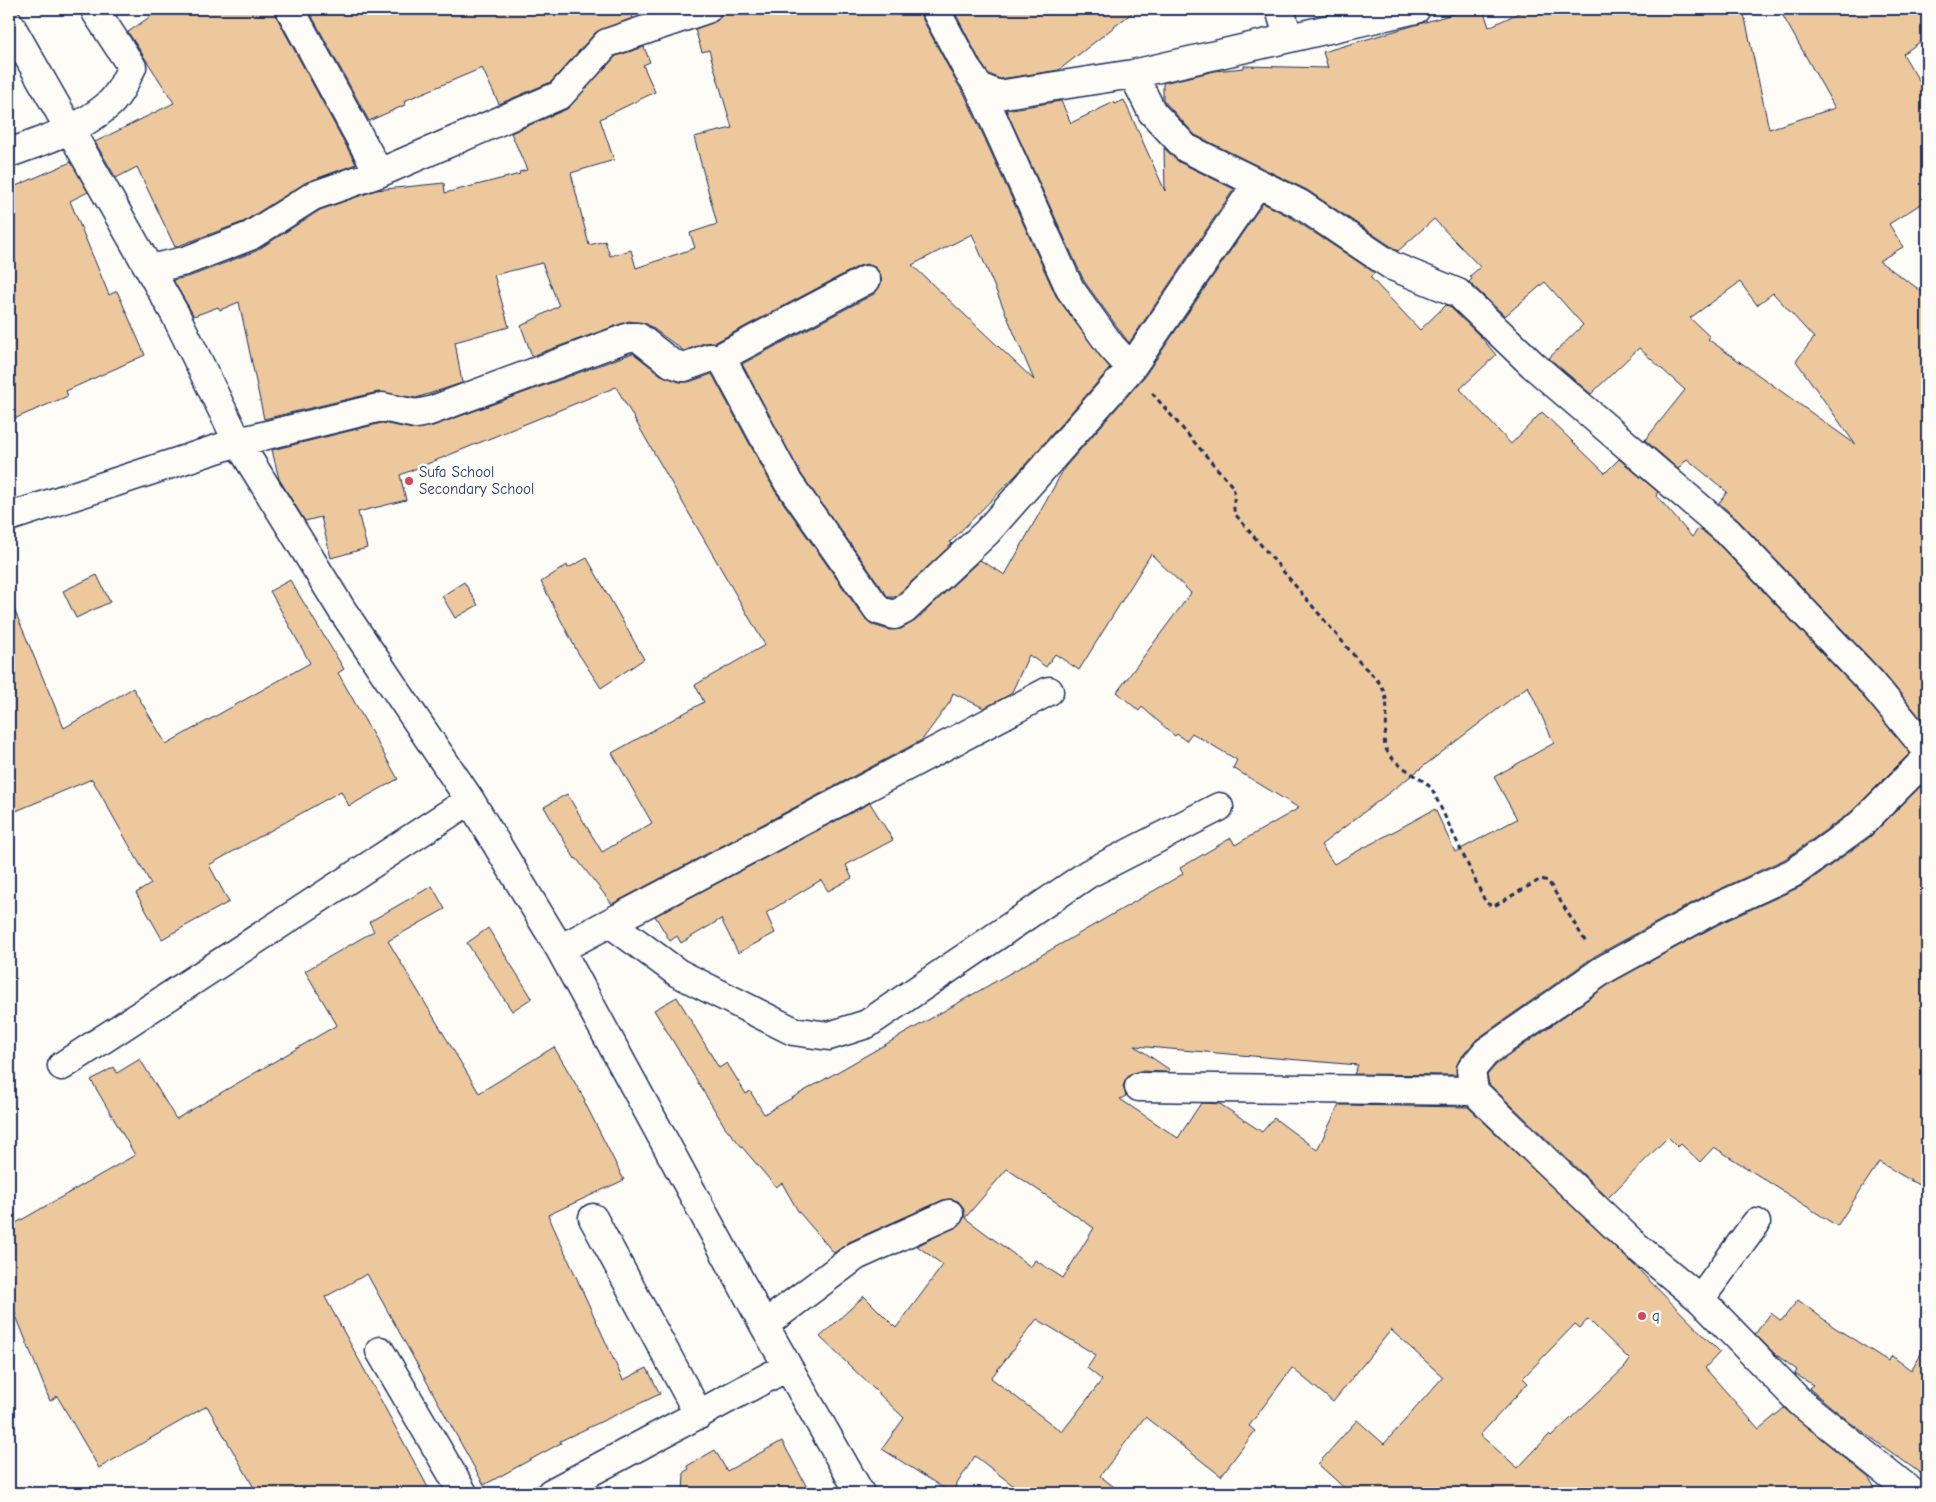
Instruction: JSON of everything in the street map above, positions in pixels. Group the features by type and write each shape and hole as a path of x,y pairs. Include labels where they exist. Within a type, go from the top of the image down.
{"street":[{"path":"9,153 69,131 107,106 122,87 132,67 96,12 97,9"},
{"path":"290,9 379,173"},
{"path":"150,270 185,261 250,236 313,196 379,173 560,95 607,43 706,9"},
{"path":"935,9 968,71 979,87 1070,289 1111,346 1131,368"},
{"path":"1280,9 1288,36"},
{"path":"979,87 998,95 1133,74 1288,36 1416,9"},
{"path":"9,23 175,314 238,442 342,610 470,800 560,949 787,1367 860,1493"},
{"path":"1133,74 1152,112 1186,148 1300,204 1392,266 1458,293 1533,365 1728,532 1871,682 1913,730 1927,750"},
{"path":"866,280 725,355 723,362 788,482 878,610 894,615 904,610 987,532 1131,368 1257,184"},
{"path":"9,517 238,442 382,407 416,414 430,411 629,337 638,337 671,363 684,367 709,358 724,358"},
{"path":"560,949 1049,691"},
{"path":"1913,1493 1801,1403 1700,1299 1636,1246 1474,1091 1471,1070 1486,1052 1602,970 1712,910 1793,873 1861,824 1927,758"},
{"path":"62,1066 470,800"},
{"path":"610,923 678,973 793,1031 829,1036 867,1024 1088,874 1219,807"},
{"path":"1139,1087 1474,1091"},
{"path":"764,1324 856,1256 950,1214"},
{"path":"593,1218 698,1416"},
{"path":"1700,1299 1756,1223"},
{"path":"380,1351 463,1493"},
{"path":"551,1493 787,1367"}],"path":[{"path":"1131,368 1233,487 1235,493 1232,505 1235,514 1362,665 1380,680 1387,695 1384,742 1387,751 1417,778 1425,780 1432,789 1486,903 1494,906 1541,879 1548,881 1602,970"}],"building":[{"path":"161,9 274,9 276,16 356,164 305,183 243,222 175,247 137,167 116,178 95,142 174,103 128,32"},
{"path":"308,9 629,9 633,18 596,32 551,82 499,104 482,68 404,101 405,105 369,121"},
{"path":"722,9 919,9 954,78 965,95 1056,296 1110,368 1017,474 950,542 952,544 895,597 888,597 801,474 742,364 874,294 882,281 880,273 875,267 867,264 859,266 716,342 704,343 684,351 647,324 629,321 532,356 521,326 559,306 542,263 494,275 509,327 455,342 462,383 416,398 378,392 264,419 239,302 220,310 218,307 194,316 173,280 191,276 256,251 320,210 376,190 444,183 445,193 520,174 519,172 527,170 511,133 567,109 616,56 644,47 650,62 643,65 655,92 600,119 614,160 571,173 589,245 605,241 610,256 631,250 636,268 695,248 690,233 717,224 694,137 732,128 709,50 702,52 695,29 718,20","holes":["972,234 1034,380 912,265"]},
{"path":"953,9 1137,9 1059,70 1000,79 989,74 981,63"},
{"path":"1470,9 1483,9 1489,27 1527,9 1743,9 1769,129 1835,108 1779,9 1927,9 1927,37 1903,54 1927,94 1927,200 1889,224 1903,247 1879,261 1927,295 1927,726 1882,671 1739,521 1719,503 1727,492 1687,459 1678,469 1645,440 1685,390 1639,348 1591,394 1549,358 1583,325 1545,282 1505,316 1469,282 1472,279 1470,276 1480,267 1434,219 1398,251 1307,190 1195,135 1163,100 1163,83 1215,71 1244,68 1244,66 1328,68 1323,52","holes":["1740,282 1757,305 1773,293 1814,338 1796,361 1855,444 1708,339 1710,337 1690,318"]},
{"path":"1124,100 1165,191 1164,148 1179,162 1234,189 1129,343 1084,281 1006,110 1061,101 1071,123 1114,102 1115,104"},
{"path":"71,162 88,192 70,201 109,295 117,291 145,355 66,391 68,396 9,421 9,189"},
{"path":"1263,203 1292,218 1375,273 1370,277 1420,330 1446,305 1449,306 1481,337 1496,355 1460,389 1511,444 1542,412 1605,473 1619,459 1658,492 1656,495 1692,537 1699,528 1717,543 1859,692 1910,753 1851,812 1785,859 1705,896 1595,956 1477,1039 1459,1060 1456,1075 1354,1074 1358,1065 1135,1046 1170,1070 1166,1072 1139,1071 1131,1074 1123,1086 1126,1096 1120,1099 1178,1138 1201,1103 1220,1104 1262,1132 1274,1118 1317,1150 1339,1105 1468,1107 1634,1265 1720,1352 1705,1368 1759,1429 1784,1408 1869,1478 1878,1493 1350,1493 1318,1464 1357,1420 1384,1444 1443,1377 1391,1330 1333,1402 1292,1368 1249,1426 1255,1431 1221,1476 1145,1417 1100,1476 1122,1493 1023,1493 975,1456 951,1493 882,1449 904,1418 820,1337 864,1296 896,1328 943,1265 917,1246 961,1223 965,1215 963,1207 958,1201 951,1199 943,1200 849,1242 834,1253 798,1211 782,1183 776,1187 725,1127 654,1010 677,997 719,1068 727,1063 746,1094 750,1091 764,1114 1183,874 1180,868 1231,838 1235,845 1299,808 1233,768 1237,760 1192,733 1186,741 1177,734 1175,736 1142,707 1139,711 1117,692 1191,593 1151,554 1079,670 1055,654 1046,667 1029,655 1011,694 984,708 953,693 950,702 922,740 612,904 575,859 544,807 567,794 602,852 652,823 612,753 704,702 695,685 765,645 616,387 400,475 406,500 358,512 367,548 331,558 321,517 305,521 279,479 272,450 382,423 413,429 433,426 633,353 661,375 679,382 689,382 712,374 775,491 865,619 873,625 889,630 901,629 915,621 980,560 1005,575 1065,467 1144,377","holes":["1528,686 1554,743 1494,777 1517,819 1455,852 1435,809 1334,864 1321,845","1007,1169 1094,1228 1063,1278 1035,1260 1031,1267 965,1218","1037,1319 1096,1355 1087,1368 1102,1380 1062,1432 991,1378","1588,1319 1630,1360 1625,1367 1551,1437 1549,1435 1518,1468 1480,1435 1528,1383 1523,1378 1575,1324 1580,1328"]},
{"path":"587,558 644,659 601,688 578,653 541,582 567,565 568,568"},
{"path":"97,575 110,602 76,618 63,591"},
{"path":"290,580 344,669 338,673 398,779 349,806 341,791 209,865 229,902 162,939 136,893 151,884 92,779 9,814 9,597 64,728 133,688 166,744 310,663 270,591"},
{"path":"464,582 478,605 455,618 442,596"},
{"path":"1927,780 1927,1190 1879,1162 1837,1226 1714,1147 1700,1162 1681,1144 1678,1147 1668,1137 1608,1198 1489,1084 1487,1075 1497,1064 1611,983 1719,924 1802,886 1870,837"},
{"path":"870,803 893,840 846,865 852,878 828,891 821,880 766,913 775,933 738,953 721,919 681,943 677,936 670,941 655,916"},
{"path":"432,886 445,909 388,941 479,1093 554,1047 585,1100 624,1180 548,1215 623,1380 647,1368 660,1394 560,1441 561,1443 484,1485 367,1274 325,1297 431,1493 257,1493 207,1406 99,1468 57,1396 50,1401 9,1298 9,1227 135,1155 91,1080 114,1067 117,1073 140,1059 176,1119 337,1025 305,971 374,931 369,922"},
{"path":"488,928 532,998 512,1011 467,943"},
{"path":"1798,1300 1834,1327 1888,1361 1892,1356 1911,1370 1927,1344 1927,1478 1852,1424 1812,1391 1809,1388 1813,1385 1795,1374 1797,1370 1775,1354 1755,1334 1771,1313 1781,1321"},
{"path":"782,1441 810,1493 683,1493 684,1472 689,1469 687,1466 715,1450 727,1471"}],"place":[{"name":"Sufa School Secondary School","path":"409,481"},
{"name":"q","path":"1642,1316"}]}
